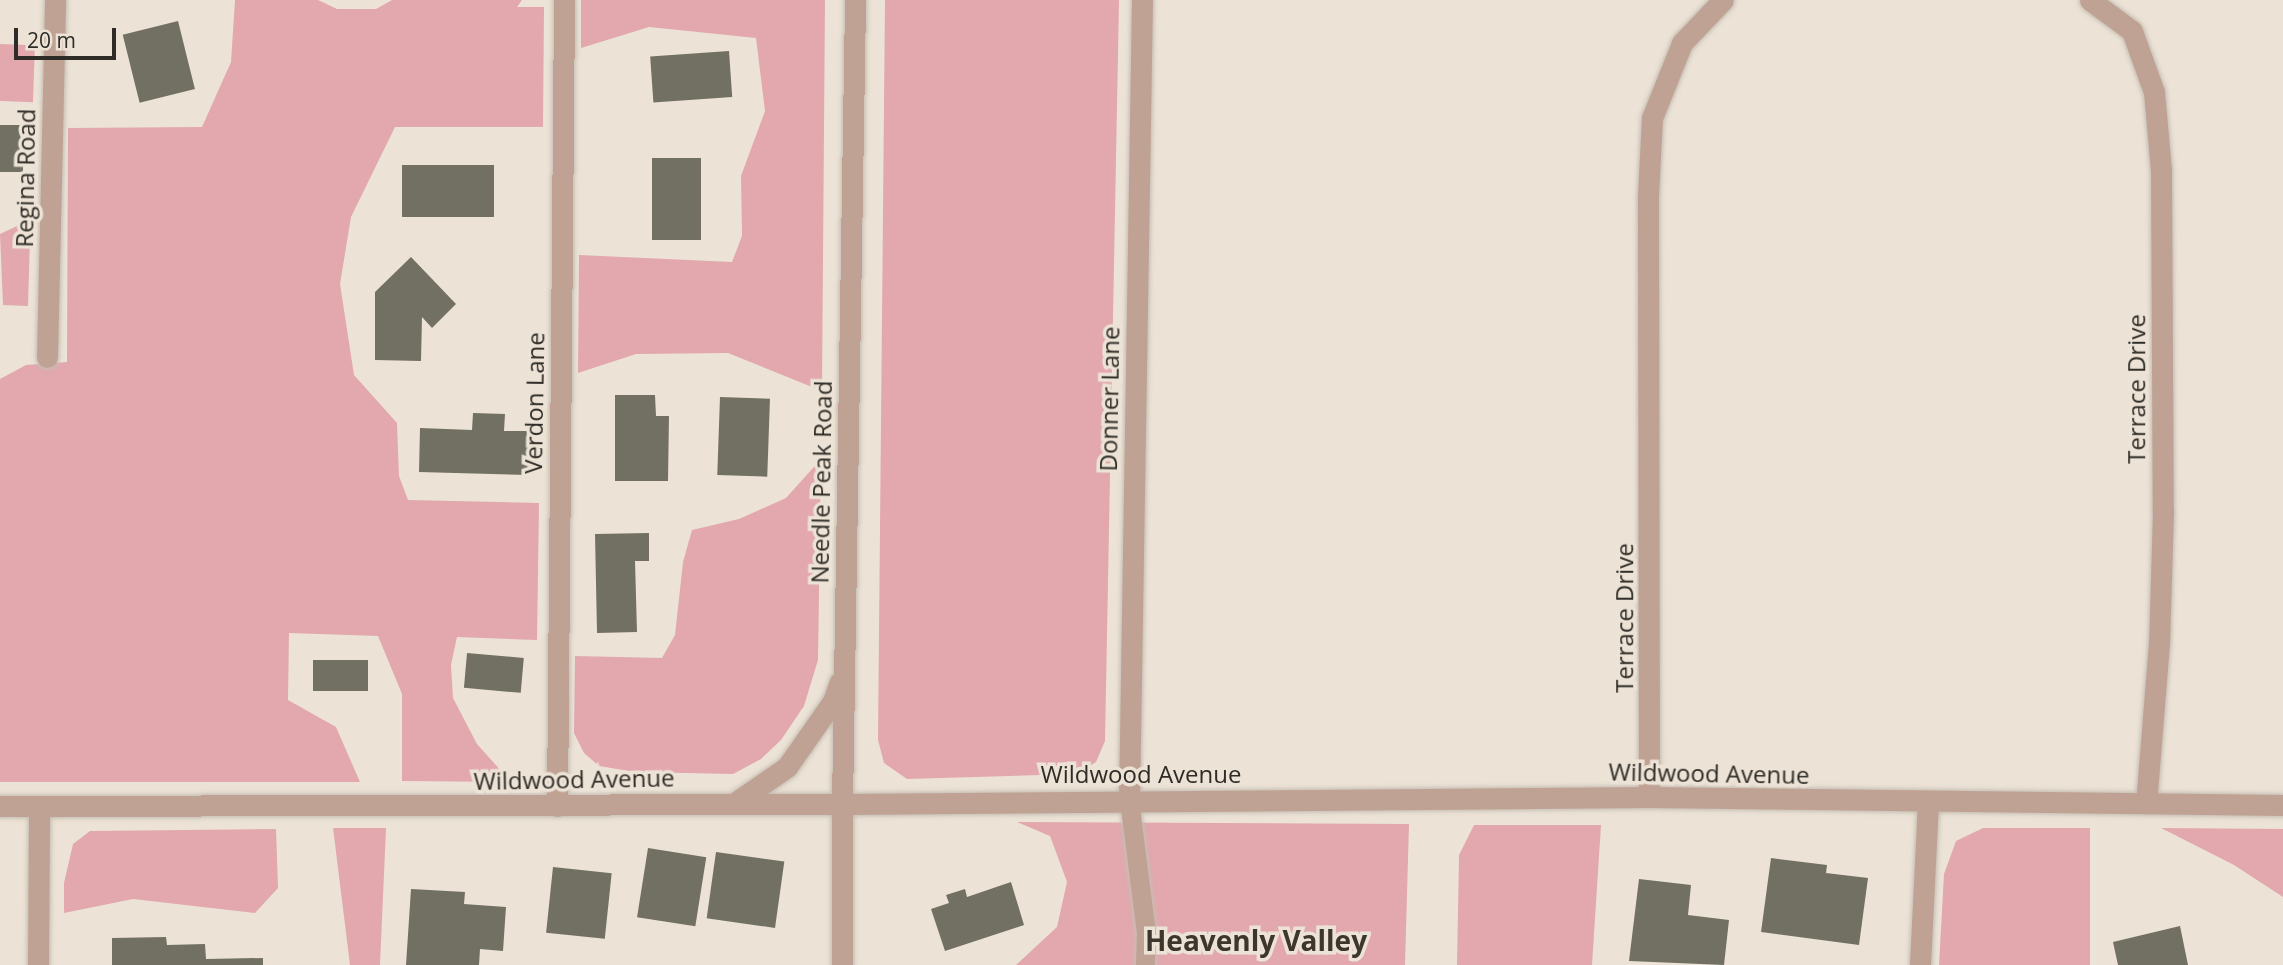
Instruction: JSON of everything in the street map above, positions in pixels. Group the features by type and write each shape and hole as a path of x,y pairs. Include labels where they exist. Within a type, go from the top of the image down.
{"street":[{"name":"Regina Road","path":"47,356 55,0"},
{"name":"Verdon Lane","path":"557,806 564,0"},
{"name":"Needle Peak Road","path":"842,965 842,804 855,0"},
{"name":"Donner Lane","path":"1129,800 1142,0"},
{"name":"Terrace Drive","path":"1649,797 1648,196 1652,118 1682,43 1723,0"},
{"name":"Terrace Drive","path":"2090,0 2132,32 2154,92 2161,171 2162,511 2159,643 2146,803"},
{"path":"734,803 787,767 833,701 844,670"},
{"name":"Wildwood Avenue","path":"0,806 557,806 1649,797 2283,806"},
{"path":"1920,965 1928,803"},
{"path":"38,965 39,806"}],"lane":[{"path":"1129,800 1146,933 1145,965"}],"shaded area":[{"path":"235,0 318,0 337,9 376,9 392,0 522,0 517,7 544,7 543,127 395,127 351,217 340,284 354,375 397,423 399,476 408,500 539,503 537,640 457,637 451,665 453,698 477,744 511,782 402,781 402,694 378,636 289,633 288,700 336,727 360,782 0,782 0,379 26,365 67,362 68,128 202,127 231,62"},
{"path":"581,0 825,0 822,391 728,353 636,354 578,373 579,255 732,262 742,236 741,176 765,111 756,38 649,27 581,48"},
{"path":"885,0 1119,0 1105,741 1096,762 1076,774 907,779 884,763 878,740"},
{"path":"0,44 35,45 33,102 0,101"},
{"path":"31,204 28,306 3,305 0,234 19,225"},
{"path":"821,459 818,660 804,706 781,740 761,759 733,774 635,772 599,766 584,753 574,733 575,656 662,658 675,635 683,562 692,530 739,519 786,498"},
{"path":"1017,822 1409,824 1405,965 1016,965 1057,927 1067,882 1050,836"},
{"path":"1474,825 1601,825 1592,965 1457,965 1459,855"},
{"path":"333,828 386,828 380,965 350,965"},
{"path":"1983,828 2090,828 2090,965 1939,965 1944,874 1956,841"},
{"path":"2161,828 2283,829 2283,897 2234,865"},
{"path":"276,829 278,888 255,913 133,899 64,913 64,883 73,844 90,831"}],"building":[{"path":"178,21 195,89 140,103 123,35"},
{"path":"729,51 732,97 653,102 650,57"},
{"path":"0,125 23,125 23,172 0,172"},
{"path":"652,158 701,158 701,240 652,240"},
{"path":"402,165 494,165 494,217 402,217"},
{"path":"411,257 456,304 432,328 422,317 421,361 375,360 375,292"},
{"path":"615,395 655,395 656,416 669,416 668,481 615,481"},
{"path":"720,397 770,399 767,477 717,475"},
{"path":"473,413 505,414 504,431 531,431 529,475 419,472 420,428 472,430"},
{"path":"649,533 649,561 635,561 637,632 597,633 595,534"},
{"path":"467,653 524,658 521,693 464,688"},
{"path":"313,660 368,660 368,691 313,691"},
{"path":"648,848 706,857 695,926 637,917"},
{"path":"716,852 784,862 775,928 707,918"},
{"path":"1771,858 1827,865 1826,873 1868,878 1859,945 1761,932"},
{"path":"553,867 612,873 605,939 546,933"},
{"path":"1639,879 1691,885 1688,915 1729,920 1724,965 1629,961"},
{"path":"1011,882 1024,925 945,951 931,909 949,903 946,895 965,889 967,897"},
{"path":"411,889 465,892 464,904 506,907 503,951 480,949 479,965 406,965"},
{"path":"2180,926 2188,965 2118,965 2113,942"},
{"path":"166,937 167,945 205,944 206,959 263,958 263,965 112,965 112,938"}],"district":[{"name":"Heavenly Valley","path":"1256,940"}]}
